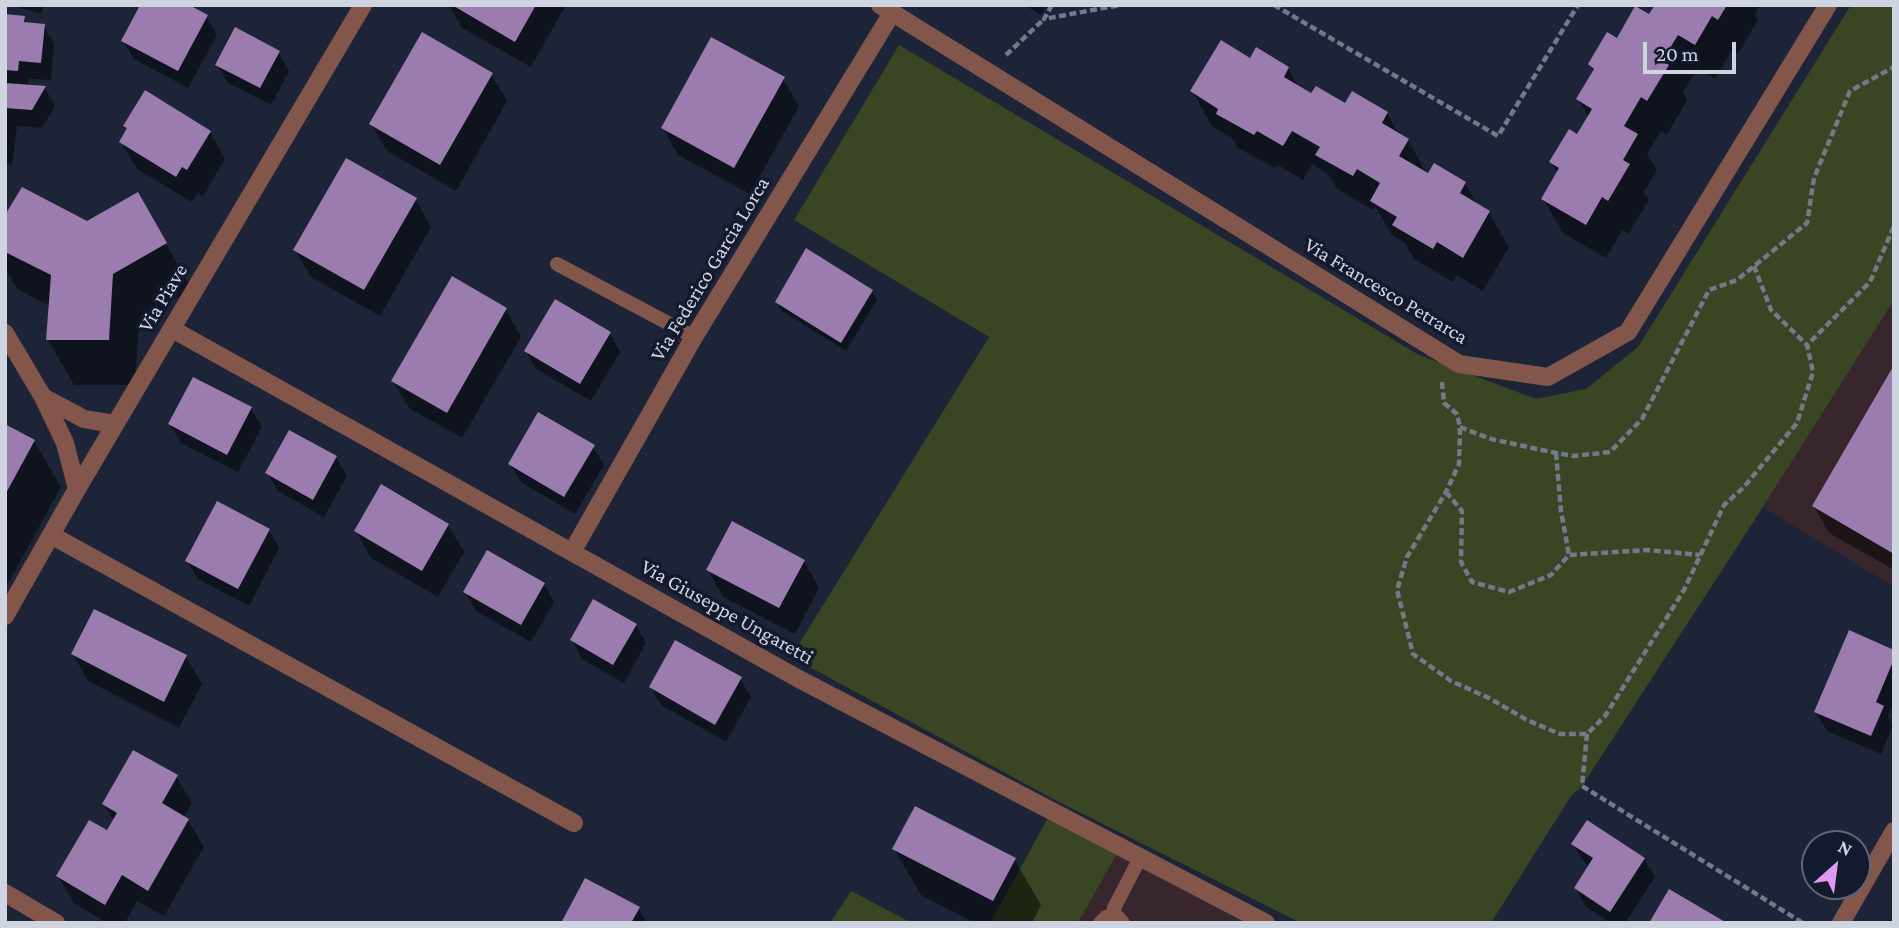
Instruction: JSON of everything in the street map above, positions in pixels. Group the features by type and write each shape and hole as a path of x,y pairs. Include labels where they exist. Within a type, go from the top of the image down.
{"street":[{"name":"Via Piave","path":"5,616 115,424 363,5"},
{"name":"Via Francesco Petrarca","path":"886,9 1459,364 1548,377 1628,332 1828,5"},
{"name":"Via Federico Garcia Lorca","path":"572,552 886,9"},
{"name":"Via Giuseppe Ungaretti","path":"172,329 799,679 1266,923"},
{"path":"5,333 43,397 65,443 77,489"},
{"path":"43,397 84,419 115,424"},
{"path":"51,535 574,823"},
{"path":"1841,923 1894,831"},
{"path":"5,894 56,923"}],"lane":[{"path":"557,264 694,337"},
{"path":"1119,919 1114,908 1141,856"},
{"path":"1100,923 1106,917 1119,919"}],"path":[{"path":"988,72 1044,19 1052,5"},
{"path":"1044,19 1120,5"},
{"path":"1274,5 1498,136 1578,5"},
{"path":"1460,427 1491,439 1556,453 1574,456 1610,452 1642,419 1709,290 1737,280 1807,223 1814,178 1850,91 1894,67"},
{"path":"1807,345 1870,282 1894,226"},
{"path":"1754,266 1771,310 1807,345 1813,372 1797,423 1743,488 1724,505 1684,590 1605,716 1587,734 1582,786 1803,923"},
{"path":"1439,352 1444,403 1457,414 1460,427 1459,464 1446,492 1407,557 1397,590 1413,654 1451,681 1489,698 1527,720 1560,734 1587,734"},
{"path":"1556,453 1561,511 1569,555"},
{"path":"1446,492 1462,511 1461,562 1472,582 1509,592 1551,575 1569,555 1647,550 1700,555"}],"shaded area":[{"path":"1894,300 1894,587 1763,507"},
{"path":"1119,850 1255,923 1078,923"}],"green space":[{"path":"1851,5 1894,5 1894,300 1763,507 1582,786 1571,796 1491,923 1301,923 1057,801 791,657 989,337 794,220 899,45 1419,355 1536,399 1586,389 1638,347"},
{"path":"1050,814 1119,850 1078,923 990,923"},
{"path":"851,891 912,923 830,923"}],"building":[{"path":"140,5 189,5 208,15 178,71 121,41"},
{"path":"452,5 536,5 515,42"},
{"path":"1655,5 1727,5 1718,20 1712,16 1695,45 1678,35 1662,61 1669,65 1647,101 1641,97 1624,126 1638,134 1623,160 1630,164 1608,201 1602,197 1586,225 1541,199 1559,168 1549,162 1569,129 1577,134 1592,109 1576,99 1594,69 1588,64 1607,32 1617,38 1635,6 1649,14"},
{"path":"5,14 25,16 24,22 45,24 41,63 19,61 18,71 5,70"},
{"path":"235,27 280,51 260,88 215,65"},
{"path":"422,32 493,73 440,165 369,124"},
{"path":"711,37 785,77 734,168 661,128"},
{"path":"1221,40 1250,58 1256,47 1289,67 1284,77 1311,93 1316,86 1345,103 1352,91 1388,112 1382,123 1409,139 1399,156 1428,173 1434,163 1466,182 1460,193 1490,211 1463,258 1437,242 1433,249 1392,225 1397,217 1370,201 1380,183 1357,169 1353,176 1315,155 1320,147 1292,131 1283,146 1257,131 1254,135 1216,114 1218,109 1190,91"},
{"path":"5,83 46,86 32,110 5,108"},
{"path":"145,90 211,131 187,170 182,167 176,177 119,142 127,128 123,126"},
{"path":"346,158 417,198 364,290 293,250"},
{"path":"22,187 87,221 138,192 167,243 113,274 109,340 46,340 51,275 5,252 5,215"},
{"path":"806,248 873,290 841,343 775,302"},
{"path":"452,276 507,308 447,413 391,381"},
{"path":"555,299 611,332 580,384 524,351"},
{"path":"1894,365 1894,554 1812,506"},
{"path":"193,377 252,407 227,455 168,424"},
{"path":"538,412 595,445 564,497 508,464"},
{"path":"5,424 35,440 5,495"},
{"path":"289,430 337,456 313,500 265,473"},
{"path":"381,484 449,524 422,571 354,531"},
{"path":"217,501 270,529 238,589 185,561"},
{"path":"732,521 805,560 779,608 706,570"},
{"path":"487,550 545,583 521,625 463,592"},
{"path":"593,599 637,624 613,665 570,640"},
{"path":"94,609 187,655 164,702 71,654"},
{"path":"1849,630 1894,650 1894,659 1876,702 1884,706 1871,736 1814,712"},
{"path":"675,640 742,677 715,725 649,687"},
{"path":"133,750 178,775 162,803 189,819 148,891 122,875 105,905 56,876 89,820 107,830 117,813 102,804"},
{"path":"915,806 1016,858 993,901 892,849"},
{"path":"1587,820 1645,858 1610,912 1574,888 1593,858 1571,844"},
{"path":"585,878 640,907 631,923 561,923"},
{"path":"1669,889 1727,923 1649,923"}]}
